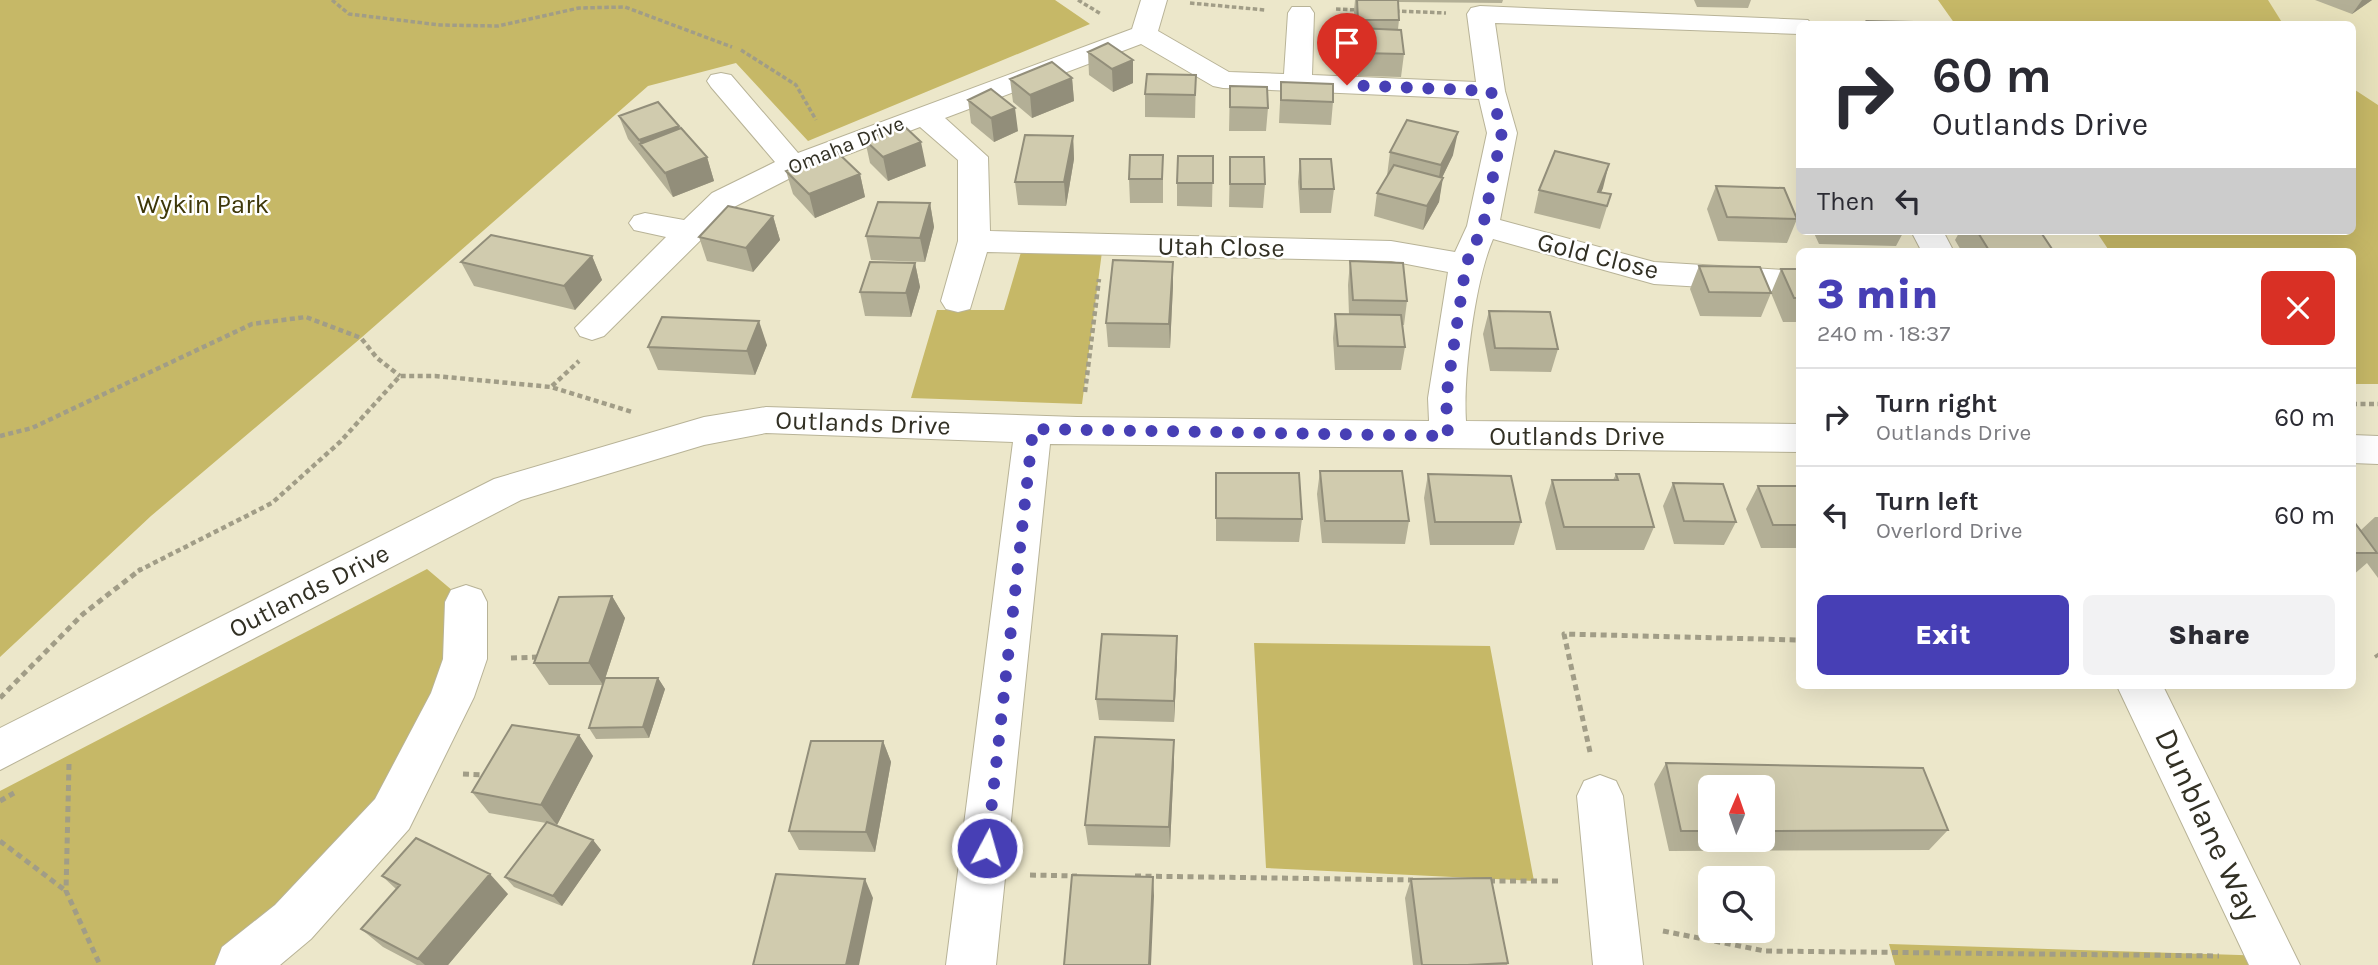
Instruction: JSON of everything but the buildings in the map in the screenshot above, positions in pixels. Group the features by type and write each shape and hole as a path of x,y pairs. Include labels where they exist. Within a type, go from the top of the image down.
{"street":[{"path":"1154,0 1155,4 1143,34 1223,80 1491,91"},
{"path":"1797,0 1808,21"},
{"path":"1297,84 1301,13"},
{"path":"1448,436 1446,398 1466,264 1483,226 1502,132 1491,91 1480,14 1796,26"},
{"name":"Omaha Drive","path":"592,328 688,231 723,200 793,165 1143,34"},
{"path":"721,81 793,165"},
{"path":"923,115 973,157 974,241 958,302"},
{"path":"645,223 688,231"},
{"name":"Gold Close","path":"1483,226 1654,273 1796,282"},
{"name":"Utah Close","path":"974,241 1391,251 1466,264"},
{"name":"Outlands Drive","path":"0,750 508,489 704,431 766,420 1077,430 1796,438"},
{"path":"971,965 984,874 1033,429"},
{"path":"2356,449 2378,450"},
{"path":"240,965 293,922 392,814 453,697 465,659 466,602"},
{"name":"Dunblane Way","path":"2141,689 2273,961"},
{"path":"1600,796 1607,882 1618,965"}],"path":[{"path":"332,0 349,14 440,25 498,26 601,5 625,7 651,14 747,52 796,85 831,150"},
{"path":"1077,430 1085,391 1103,244"},
{"path":"0,436 32,428 252,324 306,317 361,338 377,358 400,376 435,376 551,387 704,431"},
{"path":"0,698 83,614 130,575 272,503 340,442 400,376"},
{"path":"2356,404 2378,404"},
{"path":"1600,796 1564,634 1796,640"},
{"path":"69,764 66,891 100,965"},
{"path":"0,841 66,891"},
{"path":"984,874 1080,876"},
{"path":"1121,876 1424,880"},
{"path":"1479,881 1607,882 1663,931 1765,951 2273,961"}],"shaded area":[{"path":"1938,0 2378,0 2378,384 2356,384 2356,248 2107,248 2099,235 2356,235 2356,21 1953,21"}],"green space":[{"name":"Wykin Park","path":"0,0 1055,0 1090,24 808,141 736,63 648,86 361,338 151,516 0,657"},
{"path":"1938,0 2268,0 2281,21 1953,21"},
{"path":"2356,91 2378,105 2378,384 2356,384 2356,248 2107,248 2099,235 2356,235"},
{"path":"1024,242 1103,244 1082,404 911,398 937,310 1004,310"},
{"path":"427,569 466,602 414,772 224,965 0,965 0,791"},
{"path":"1254,643 1490,646 1534,881 1266,868"},
{"path":"1889,944 2271,956 2275,965 1895,965"}],"route":[{"path":"987,848 1033,429 1448,436 1446,398 1466,264 1483,226 1502,132 1491,91 1347,85"}]}
